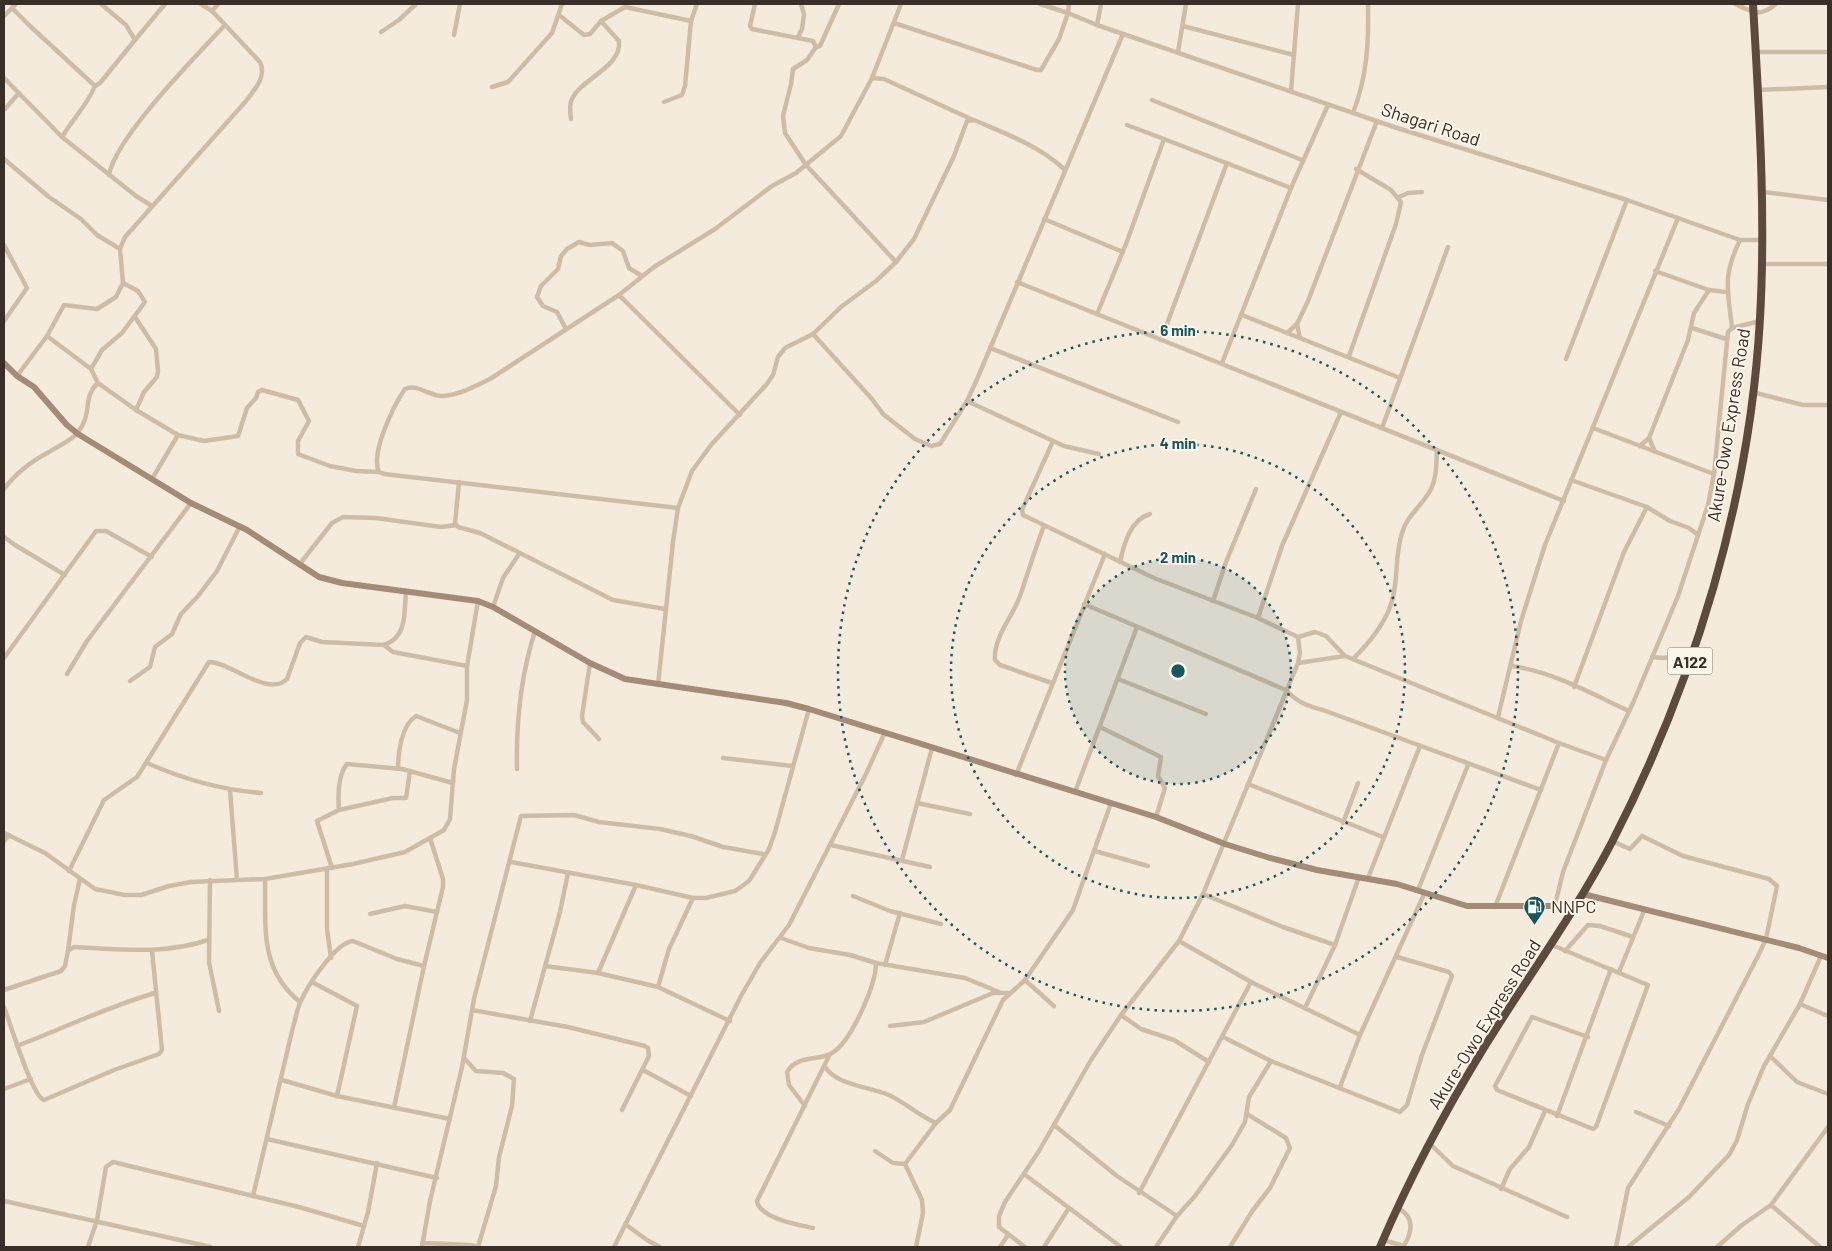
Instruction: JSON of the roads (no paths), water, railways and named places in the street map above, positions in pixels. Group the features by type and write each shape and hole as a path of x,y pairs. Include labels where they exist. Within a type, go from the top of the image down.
{"highway":[{"name":"Akure-Owo Express Road","path":"1381,1244 1429,1144 1486,1044 1552,945 1612,841 1652,758 1692,654 1710,599 1734,501 1752,392 1760,321 1763,192 1753,4"}],"street":[{"path":"101,4 126,25 136,40"},
{"path":"62,137 79,111 88,103 95,86 100,83 165,4"},
{"path":"17,376 47,336 60,308 64,305 97,309 116,297 124,283 120,249 124,238 246,101 262,78 263,70 260,62 212,11 201,4"},
{"path":"212,11 218,4"},
{"path":"381,32 399,20 416,4"},
{"path":"454,35 460,4"},
{"path":"492,87 508,82 552,33 562,4"},
{"path":"664,102 682,95 685,86 691,21 697,4"},
{"path":"755,4 750,26 752,29 813,41 816,47"},
{"path":"798,37 802,29 804,14 801,4"},
{"path":"839,4 820,46 816,47 808,60 792,69 792,84 783,116 783,129 806,165 896,262"},
{"path":"379,472 376,464 379,446 405,389 410,387 432,395 443,396 471,388 490,379 619,296 642,276 806,165 841,136 872,78 901,4"},
{"name":"Shagari Road","path":"1040,4 1328,105 1627,200 1740,240"},
{"path":"894,23 1041,70 1059,39 1068,13 1069,4"},
{"path":"1097,25 1102,4"},
{"path":"1178,52 1186,4"},
{"path":"1291,91 1298,4"},
{"path":"1354,113 1362,88 1368,52 1368,4"},
{"path":"1735,4 1754,13 1767,11 1776,4"},
{"path":"4,16 14,6 30,26 95,86"},
{"path":"559,15 584,35 590,34 601,22 625,7 691,21"},
{"path":"571,118 570,103 575,94 605,69 618,50 619,41 601,22"},
{"path":"109,175 112,161 127,140 164,93 225,25"},
{"path":"1183,26 1294,56"},
{"path":"813,334 872,398 882,414 915,439 934,446 940,444 967,401 1122,34"},
{"path":"1756,52 1828,52"},
{"path":"4,78 62,137 136,196 152,206"},
{"path":"872,78 884,79 1041,150 1064,168"},
{"path":"1758,90 1828,88"},
{"path":"4,110 19,93"},
{"path":"1152,100 1302,160"},
{"path":"1222,363 1302,160 1328,105"},
{"path":"658,685 665,609 678,508 692,471 711,445 766,385 782,352 813,334 842,307 876,282 896,262 914,239 954,156 967,121 971,119"},
{"path":"1287,333 1297,324 1356,169 1377,121"},
{"path":"1128,125 1291,188"},
{"path":"1097,314 1123,252 1164,139"},
{"path":"4,159 49,197 81,219 97,235 120,249"},
{"path":"1161,340 1227,163"},
{"path":"1356,169 1399,197"},
{"path":"1399,197 1408,193 1422,192"},
{"path":"1763,192 1828,200"},
{"path":"1349,356 1396,224 1400,208 1399,197"},
{"path":"1566,359 1627,200"},
{"path":"1498,717 1533,579 1571,480 1678,218"},
{"path":"1044,219 1123,252"},
{"path":"1555,906 1563,872 1606,760 1678,596 1708,505 1714,474 1725,378 1726,340 1732,328 1726,292 1729,269 1740,240 1762,240"},
{"path":"566,329 556,312 542,306 537,296 541,286 554,275 561,256 567,249 579,242 590,245 612,242 623,251 629,268 642,276"},
{"path":"4,246 27,288 4,321"},
{"path":"1382,428 1448,247"},
{"path":"1762,264 1828,264"},
{"path":"1656,270 1709,290 1726,292"},
{"path":"1018,282 1564,501"},
{"path":"91,368 102,350 122,334 145,301 138,291 124,283"},
{"path":"1640,446 1649,438 1692,328 1694,313 1709,290"},
{"path":"619,296 740,415"},
{"path":"1242,314 1400,378"},
{"path":"135,317 156,349 158,371 157,377 144,392 136,410"},
{"path":"1732,328 1760,321"},
{"path":"1297,324 1300,338"},
{"path":"1692,328 1726,340"},
{"path":"47,336 91,368 98,383 136,410 178,435 204,441 236,438 240,434 247,408 256,398 258,392 262,390 296,398 302,406 308,424 298,441 297,450 300,456 330,466 356,471 379,472 678,508"},
{"path":"990,348 1178,422"},
{"path":"4,363 17,376 34,387 66,425 78,434 192,503 240,526 299,565 330,581 478,601 493,607 590,663 625,679 764,700 809,709 1016,775 1156,817 1224,844 1280,860 1422,891 1466,906 1576,906"},
{"path":"4,489 17,474 32,462 78,434 88,415 90,393 98,383"},
{"path":"1752,392 1803,405 1828,405"},
{"path":"967,401 1064,446 1099,454"},
{"path":"1258,618 1282,546 1341,412"},
{"path":"1593,428 1714,474"},
{"path":"152,479 178,435"},
{"path":"1649,438 1655,452"},
{"path":"1053,441 1022,510 1024,515 1120,562 1258,618 1298,637 1320,633 1330,639 1345,656"},
{"path":"1354,658 1373,635 1390,607 1402,531 1408,519 1430,491 1435,474 1437,451"},
{"path":"1571,480 1646,507 1670,521 1689,528 1698,535"},
{"path":"456,526 459,482"},
{"path":"1214,601 1228,555 1256,489"},
{"path":"67,674 88,641 192,503"},
{"path":"1574,686 1624,552 1646,507"},
{"path":"1120,562 1123,548 1132,528 1143,516 1150,514"},
{"path":"299,565 332,523 343,517 376,518 441,528 456,526 480,533 613,600 665,609"},
{"path":"130,680 150,667 155,647 172,634 181,614 198,596 216,571 240,526"},
{"path":"1044,526 1028,567 1020,596 1001,636 994,656 1000,665 1052,682"},
{"path":"4,658 99,530 106,531 152,557"},
{"path":"4,536 15,545 65,575"},
{"path":"493,607 503,578 519,554"},
{"path":"1016,775 1105,554"},
{"path":"69,871 104,800 134,780 147,763 209,662 232,669 263,684 273,685 286,681 300,643 306,637 322,642 384,645 396,639 402,630 406,591"},
{"path":"4,832 45,853 80,879 103,892 125,895 141,895 169,886 210,880 265,879 330,869 400,854 444,830 448,824 460,733 467,700 467,666 478,601"},
{"path":"1084,604 1286,690 1295,700 1307,706 1323,710 1468,765 1541,790"},
{"path":"1075,792 1137,627"},
{"path":"517,769 518,727 525,666 535,631"},
{"path":"1025,1247 1000,1227 999,1216 1005,1202 1024,1174 1091,1060 1120,1015 1180,941 1203,894 1298,663 1300,653 1298,637"},
{"path":"384,645 393,652 467,666"},
{"path":"1652,656 1663,658 1692,654"},
{"path":"1298,663 1345,656 1354,658 1559,743 1606,760"},
{"path":"590,663 582,716 584,722 598,739"},
{"path":"1511,666 1523,668 1574,686 1629,711"},
{"path":"1118,679 1206,714"},
{"path":"511,862 636,885 693,898 720,896 744,886 752,877 776,832 792,766 809,709"},
{"path":"398,769 398,750 411,721 416,716 460,733"},
{"path":"1100,727 1161,757 1158,776 1165,788 1156,817"},
{"path":"614,1247 753,975 781,938 831,845 885,732"},
{"path":"1496,907 1559,743"},
{"path":"1368,878 1420,746"},
{"path":"902,860 932,748"},
{"path":"723,758 792,766"},
{"path":"147,763 166,772 230,790 261,793"},
{"path":"339,810 339,792 344,769 347,764 410,771 453,783"},
{"path":"1340,1088 1360,1035 1397,957 1468,765"},
{"path":"331,958 328,929 330,869 317,821 339,810 393,798 406,798 410,771"},
{"path":"1343,823 1358,783"},
{"path":"1248,784 1343,823 1383,837"},
{"path":"230,790 237,880"},
{"path":"917,803 970,814"},
{"path":"905,1164 936,1123 950,1110 1008,993 1025,980 1073,910 1095,851 1110,803"},
{"path":"464,1058 476,1071 502,1073 514,1079 512,1106 499,1156 496,1186 478,1247 471,1244 422,1245 464,1058 472,1010 511,862 520,818 525,814 574,815 599,822 660,829 692,836 723,847 763,854"},
{"path":"4,841 9,835"},
{"path":"1612,841 1630,849 1642,836 1684,856 1773,881 1777,890 1766,939 1708,1055 1669,1126 1628,1188 1616,1247"},
{"path":"394,1108 443,887 443,879 430,838"},
{"path":"831,845 930,867"},
{"path":"1095,851 1148,866"},
{"path":"530,1021 560,912 568,873"},
{"path":"1305,1008 1335,946 1359,877"},
{"path":"4,990 60,971 65,966 80,879"},
{"path":"265,879 269,958 282,983 300,1002"},
{"path":"210,880 208,940 210,968 219,1011"},
{"path":"598,974 636,885"},
{"path":"1203,894 1335,946"},
{"path":"1583,894 1644,911 1766,939 1828,958"},
{"path":"853,896 900,913 941,924"},
{"path":"658,987 669,949 693,898"},
{"path":"370,914 405,906 437,912"},
{"path":"1619,972 1644,911"},
{"path":"886,965 900,913"},
{"path":"1565,950 1588,925 1600,926 1633,937"},
{"path":"781,938 809,948 850,955 876,963 965,978 999,992 1008,993"},
{"path":"68,951 74,947 152,951 178,948 208,940"},
{"path":"253,1196 300,1002 312,982 344,943 353,941 397,959 424,966"},
{"path":"1180,941 1250,982 1360,1035"},
{"path":"1552,945 1647,982 1648,988 1596,1127 1593,1129 1557,1116 1496,1088 1530,1019 1534,1018 1588,1037"},
{"path":"4,1007 17,1046 31,1079 40,1098 44,1100 114,1070 159,1054 162,1045 152,951"},
{"path":"1628,1247 1688,1197 1729,1155 1737,1140 1753,1090 1800,1004 1821,956"},
{"path":"1223,1037 1270,1061 1396,1111 1403,1110 1407,1105 1422,1055 1452,976 1449,972 1397,957"},
{"path":"805,1106 789,1084 787,1072 804,1058 830,1054 843,1044 875,975 876,963"},
{"path":"545,966 598,974 658,987 730,1021"},
{"path":"1557,1116 1588,1037 1611,969"},
{"path":"1025,980 1054,1006"},
{"path":"312,982 357,1006 337,1096"},
{"path":"1139,1193 1179,1115 1223,1037 1250,982"},
{"path":"890,1026 910,1025 934,1019 959,1006 999,992"},
{"path":"17,1046 62,1029 83,1017 155,993"},
{"path":"1800,1004 1828,1016"},
{"path":"472,1010 568,1027 644,1046 649,1052 643,1070 622,1110"},
{"path":"1120,1015 1141,1029 1174,1040 1209,1062"},
{"path":"813,1228 765,1213 758,1207 757,1201 830,1054"},
{"path":"1770,1056 1797,1082 1828,1094"},
{"path":"1156,1247 1176,1216 1195,1196 1232,1145 1247,1114 1249,1097 1270,1061"},
{"path":"825,1067 835,1078 888,1095 909,1105 925,1118 936,1123"},
{"path":"643,1070 691,1096"},
{"path":"4,1089 31,1079"},
{"path":"282,1080 337,1096 450,1119"},
{"path":"1501,1189 1510,1169 1529,1147 1545,1111"},
{"path":"1636,1112 1669,1126"},
{"path":"1230,1247 1270,1188 1290,1148 1286,1138 1247,1114"},
{"path":"1054,1124 1139,1193 1176,1216"},
{"path":"1717,1247 1742,1225 1771,1205 1828,1127"},
{"path":"267,1140 437,1178"},
{"path":"1429,1144 1448,1164 1566,1218"},
{"path":"875,1150 893,1163 905,1164"},
{"path":"88,1247 97,1220 106,1167 113,1162 326,1214 364,1226"},
{"path":"358,1247 376,1163"},
{"path":"905,1164 922,1200 923,1213 916,1247"},
{"path":"1024,1174 1122,1247"},
{"path":"4,1201 97,1220 211,1247"},
{"path":"1771,1205 1820,1247"},
{"path":"1044,1247 1069,1208"},
{"path":"1381,1244 1404,1247 1409,1236 1410,1218 1407,1213 1397,1208"},
{"path":"625,1224 646,1240 660,1247"},
{"path":"1000,1247 1008,1235"}],"place":[{"name":"NNPC","path":"1535,925"}]}
